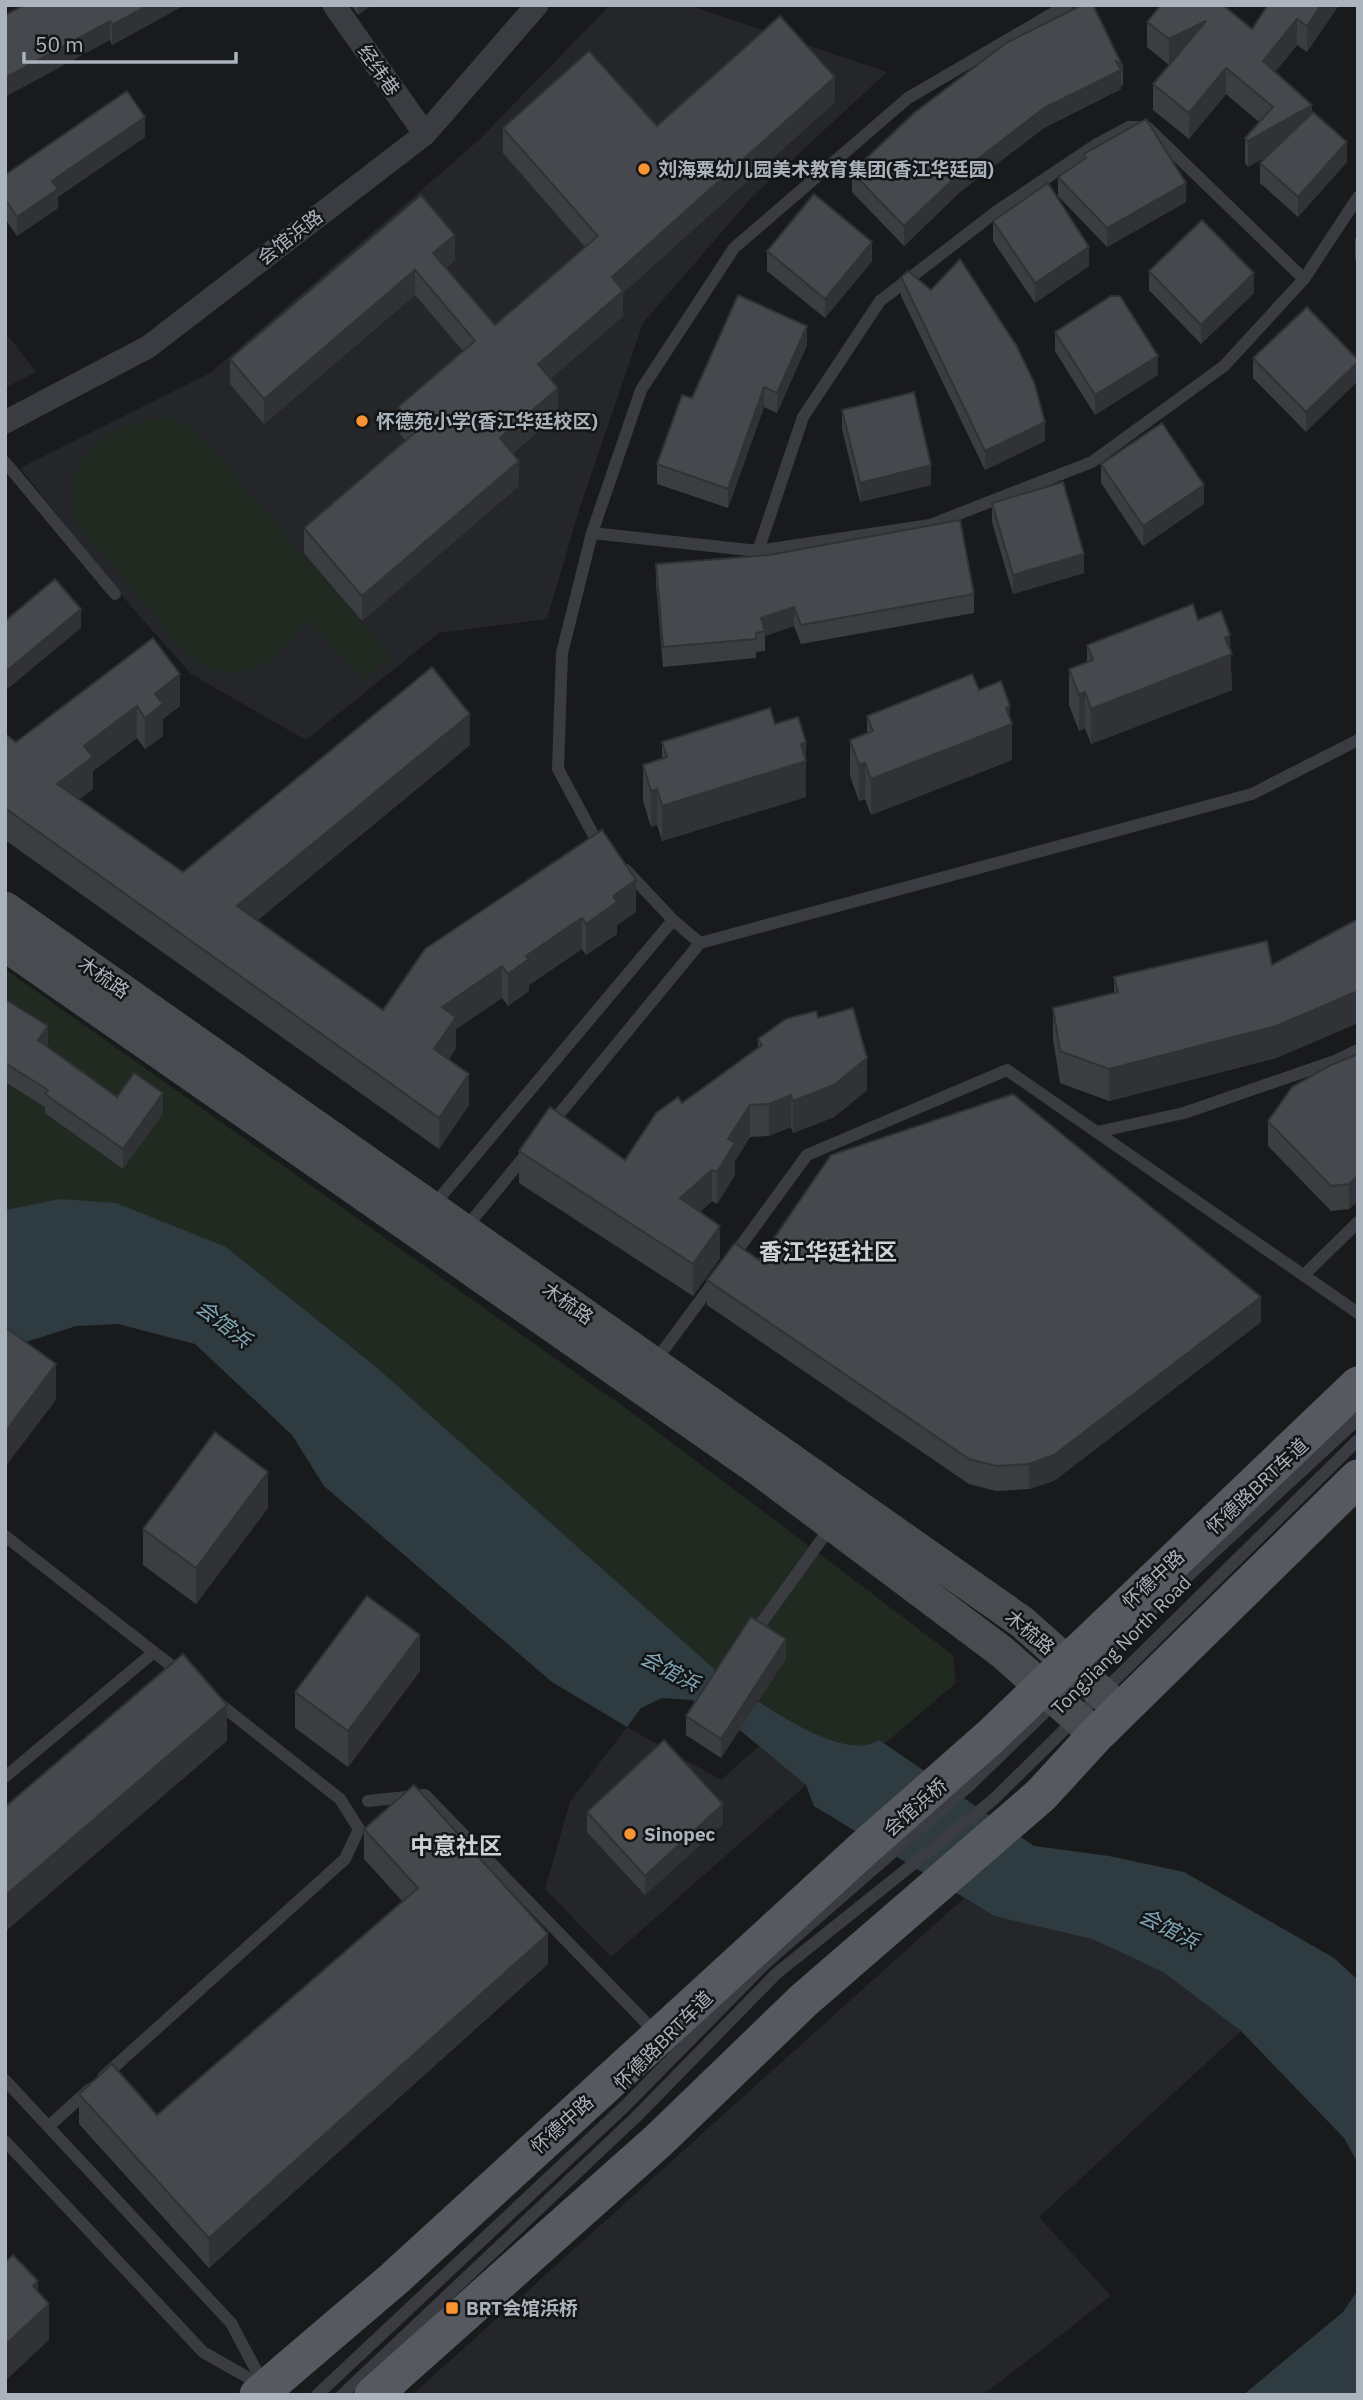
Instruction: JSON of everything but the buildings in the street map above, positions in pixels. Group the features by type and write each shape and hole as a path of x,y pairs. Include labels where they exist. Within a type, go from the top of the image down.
{"main road":[{"name":"怀德中路","path":"920,1879 1002,1810 1041,1796 1119,1611 1358,1385"},
{"name":"怀德中路","path":"262,2391 395,2278 659,2036 960,1778 1081,1698 1358,1478"},
{"path":"373,2395 659,2140 804,2000 920,1879"}],"street":[{"name":"经纬巷","path":"334,5 425,134"},
{"name":"会馆浜路","path":"5,422 148,346 425,134 537,5"},
{"name":"木梳路","path":"5,908 1022,1622 1081,1698"},
{"name":"木梳路","path":"5,945 750,1463 1002,1652 1081,1698"}],"lane":[{"path":"699,943 673,920 594,836 558,769 562,653 592,533 641,390 734,248 908,98 1067,5"},
{"path":"758,551 803,417 880,301 997,211 1097,144 1129,127 1147,127 1304,279"},
{"path":"592,533 758,551 930,525 1092,462 1224,366 1304,279 1358,197"},
{"path":"5,462 115,594"},
{"path":"543,1134 699,943 1252,794 1358,740"},
{"path":"432,1208 673,920"},
{"path":"1097,1132 1184,1113 1335,1061 1358,1050"},
{"path":"653,1364 807,1155 1007,1070 1358,1313"},
{"path":"464,1230 534,1145"},
{"path":"1304,1275 1358,1222"},
{"name":"怀德路BRT车道","path":"1081,1698 1358,1419"},
{"name":"TongJiang North Road","path":"1081,1698 1358,1440"},
{"path":"760,1625 832,1525"},
{"path":"5,1536 198,1687"},
{"path":"5,1777 154,1652"},
{"path":"49,2126 345,1859 359,1829 341,1800 209,1695"},
{"path":"368,1801 425,1795 659,2036"},
{"name":"怀德路BRT车道","path":"317,2395 625,2106 874,1854"},
{"name":"怀德路BRT车道","path":"342,2395 636,2117 777,1973 920,1879"},
{"path":"5,2080 231,2323 262,2391"},
{"path":"5,2141 203,2352 262,2391"}],"shaded area":[{"name":"怀德苑小学(香江华廷校区)","path":"610,5 688,5 887,72 751,198 643,323 579,510 547,619 439,633 306,740 191,674 129,604 20,468 210,373 479,140"},
{"path":"5,332 36,372 5,388"},
{"path":"165,416 196,430 391,657 362,681 308,619 282,650 268,661 254,669 238,673 204,665 174,642 77,524 72,501 73,481 80,463 91,449 124,428"},
{"path":"5,969 638,1417 953,1655 956,1683 884,1744 879,1740 864,1745 845,1744 803,1728 730,1683 374,1365 226,1247 60,1199 5,1210"},
{"path":"627,1727 721,1780 759,1746 806,1785 611,1957 545,1889 570,1802"},
{"path":"964,1898 994,1916 1092,1939 1163,1972 1241,2031 1039,2217 1111,2296 983,2395 412,2395"}],"water":[{"name":"会馆浜","path":"60,1199 116,1203 226,1247 374,1365 730,1683 782,1716 825,1738 845,1744 864,1745 879,1740 1034,1846 1109,1856 1184,1872 1334,1958 1358,1980 1358,2163 1344,2138 1241,2031 1163,1972 1092,1939 994,1916 814,1806 806,1785 718,1712 692,1700 662,1698 641,1708 627,1727 552,1682 324,1486 292,1435 195,1344 118,1324 76,1326 20,1344 5,1340 5,1210"},
{"path":"1358,2290 1358,2395 1243,2395 1343,2312"}],"place":[{"name":"刘海粟幼儿园美术教育集团(香江华廷园)","path":"644,169"},
{"name":"怀德苑小学(香江华廷校区)","path":"362,421"},
{"name":"Sinopec","path":"630,1834"},
{"name":"BRT会馆浜桥","path":"452,2308"}],"district":[{"name":"香江华廷社区","path":"828,1251"},
{"name":"中意社区","path":"456,1845"}]}
